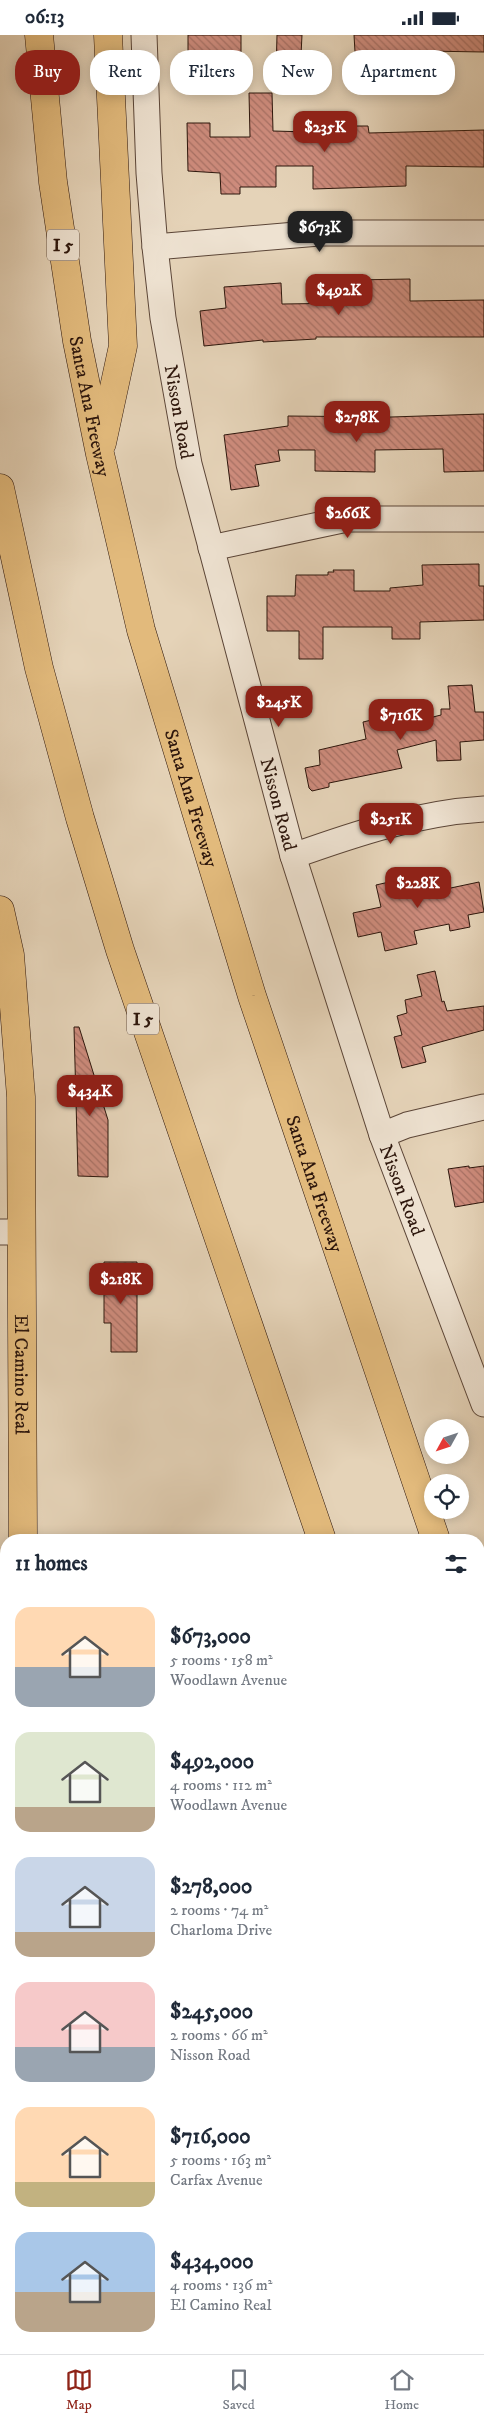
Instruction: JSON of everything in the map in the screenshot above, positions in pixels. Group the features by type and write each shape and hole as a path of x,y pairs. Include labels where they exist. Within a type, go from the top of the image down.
{"main road":[{"name":"Santa Ana Freeway","path":"40,35 53,182 77,341 100,454 141,630 252,996 434,1534"},
{"path":"100,454 123,346 108,35"},
{"name":"I 5","path":"0,488 39,668 80,818 117,941 320,1534"},
{"name":"El Camino Real","path":"0,910 10,955 20,1087 11,1232 24,1534"}],"street":[{"name":"Nisson Road","path":"144,35 149,173 155,247 163,318 189,464 292,856 382,1135 484,1404"},
{"path":"155,247 319,233 484,233"},
{"path":"211,548 347,519 484,519"},
{"path":"292,856 403,821 437,813 484,809"},
{"path":"382,1135 407,1125 484,1107"}],"building":[{"path":"188,35 241,35 241,50 188,50"},
{"path":"277,35 302,35 301,50 277,50"},
{"path":"354,35 484,35 484,52 455,52 455,50 355,50"},
{"path":"263,93 263,95 272,95 273,131 347,133 347,126 368,126 369,133 484,130 484,167 406,166 406,186 313,189 313,166 276,166 276,187 240,187 240,194 221,194 220,173 188,171 187,123 210,123 210,137 250,137 249,95"},
{"path":"410,279 410,301 484,300 484,337 316,337 316,339 263,342 263,340 204,346 200,311 226,308 224,287 281,283 282,304 353,303 352,280"},
{"path":"484,414 484,471 444,472 443,449 375,450 375,472 315,471 315,450 278,450 280,461 255,465 259,486 231,490 224,435 288,426 288,416 391,417"},
{"path":"479,564 479,586 484,586 484,620 420,622 420,639 392,639 392,627 323,627 323,659 299,659 299,631 267,631 267,596 295,596 296,575 328,575 328,572 334,572 333,570 354,570 354,591 390,591 390,588 423,585 422,565"},
{"path":"472,685 475,712 484,712 484,740 460,742 461,760 437,761 436,740 397,750 402,768 329,783 329,787 312,791 309,788 305,768 320,765 319,750 366,739 363,722 402,713 405,724 441,715 441,709 450,709 448,686"},
{"path":"442,870 446,889 479,882 484,912 468,915 470,927 450,931 449,924 414,931 417,944 385,951 381,932 358,937 353,913 381,907 376,885"},
{"path":"435,971 442,1002 444,1001 447,1011 484,1006 484,1030 422,1047 426,1062 402,1068 394,1037 402,1035 397,1016 407,1013 405,1000 422,996 417,975"},
{"path":"74,1027 79,1027 108,1120 108,1177 78,1176"},
{"path":"469,1166 469,1168 484,1166 484,1202 455,1207 448,1169"},
{"path":"104,1262 137,1262 137,1352 111,1352 111,1323 104,1323"}]}
